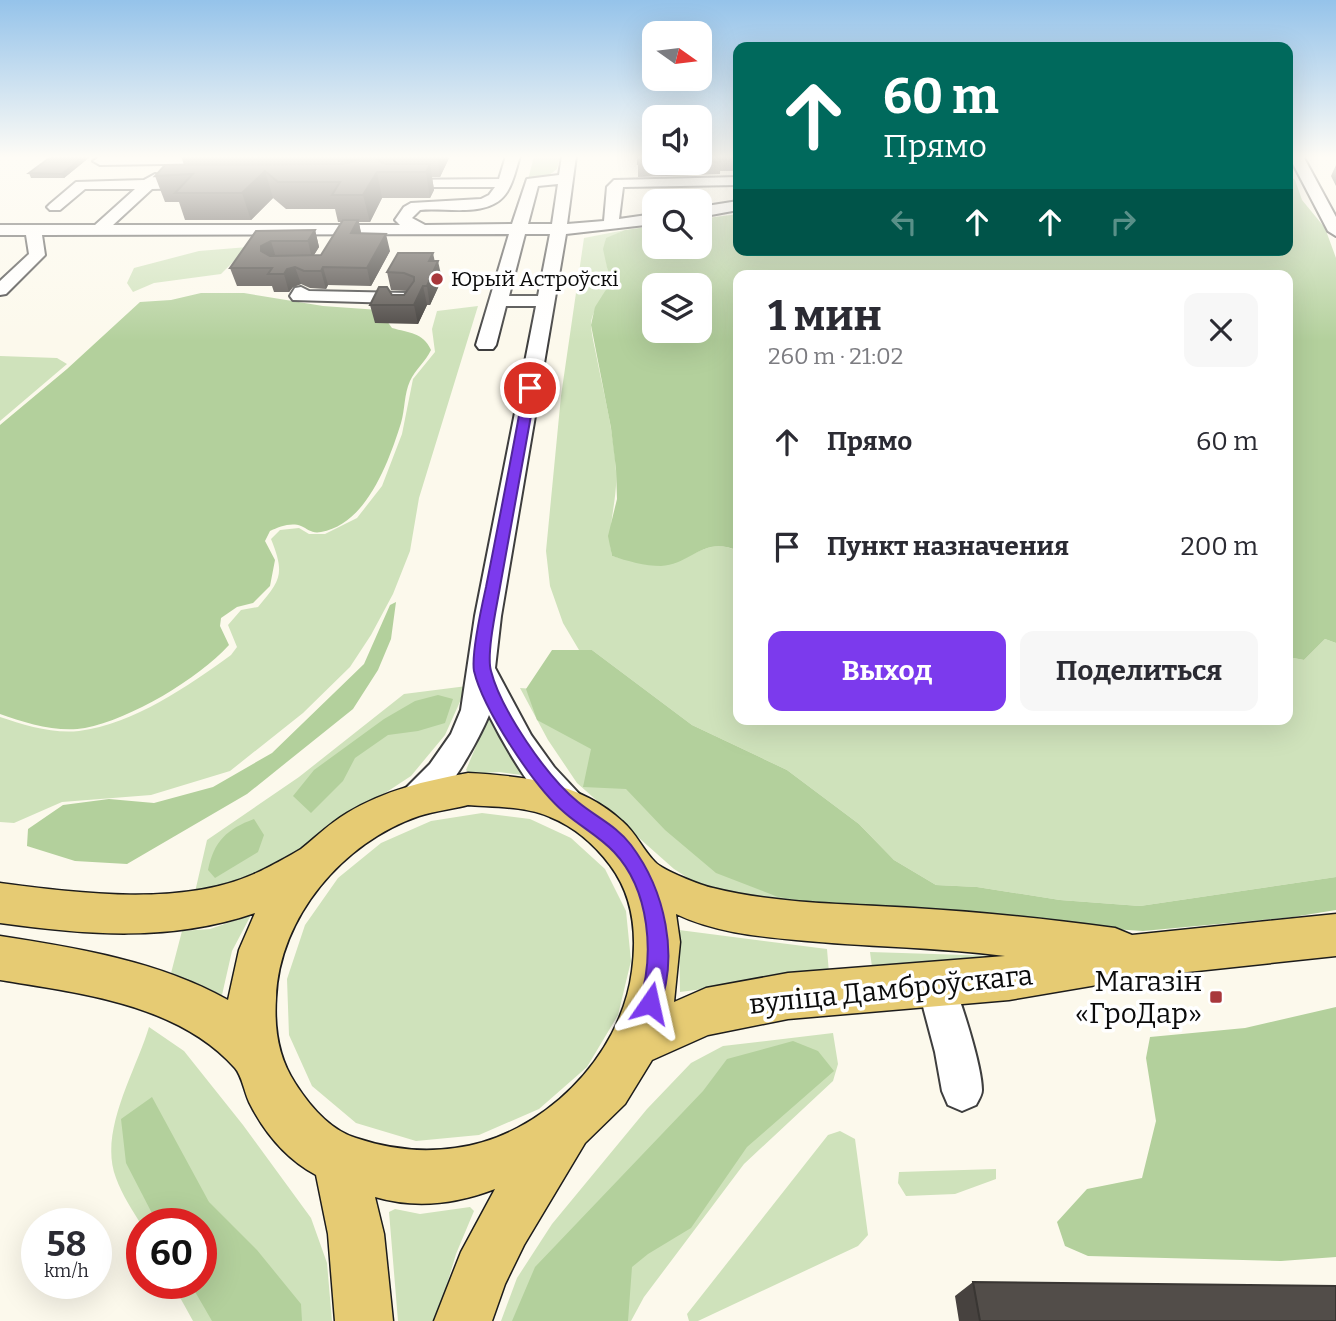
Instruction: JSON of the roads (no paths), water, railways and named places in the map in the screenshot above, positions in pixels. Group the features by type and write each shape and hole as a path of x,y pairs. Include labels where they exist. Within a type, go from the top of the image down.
{"main road":[{"path":"0,903 71,912 174,910 220,903 261,891 318,860 363,825 413,801 468,789 523,792 572,808 600,826 623,849 641,877 657,927 656,983 637,1042 608,1086 569,1125 519,1197 489,1252 463,1321"},
{"path":"318,860 284,901 261,948 250,1000 254,1052 270,1095 299,1131 338,1159 396,1176 458,1175 520,1155 569,1125"},
{"name":"вуліца Дамброўскага","path":"641,877 706,907 748,915 849,925 991,933 1150,954"},
{"path":"991,933 1009,947 1013,957 1009,978"},
{"name":"вуліца Дамброўскага","path":"637,1042 706,1012 788,996 1009,978 1150,954 1336,935"},
{"path":"0,958 70,969 147,990 209,1016 254,1052"},
{"path":"338,1159 356,1234 364,1321"}],"street":[{"path":"100,229 112,218"},
{"path":"404,218 403,220 420,229"},
{"path":"486,345 522,218"},
{"path":"413,801 441,773 464,739 476,710 490,603 561,218"},
{"path":"611,225 612,218"},
{"path":"0,230 100,229 336,237 420,229 559,229 642,221"},
{"path":"0,290 37,255 33,230"},
{"path":"308,283 299,296 407,298 402,307"},
{"path":"498,301 547,301"},
{"path":"482,669 505,721 523,752 545,781 572,808"},
{"path":"936,984 955,1052 962,1091"}],"place":[{"name":"Юрый Астроўскі","path":"437,279"},
{"name":"Магазін «ГроДар»","path":"1216,997"}]}
